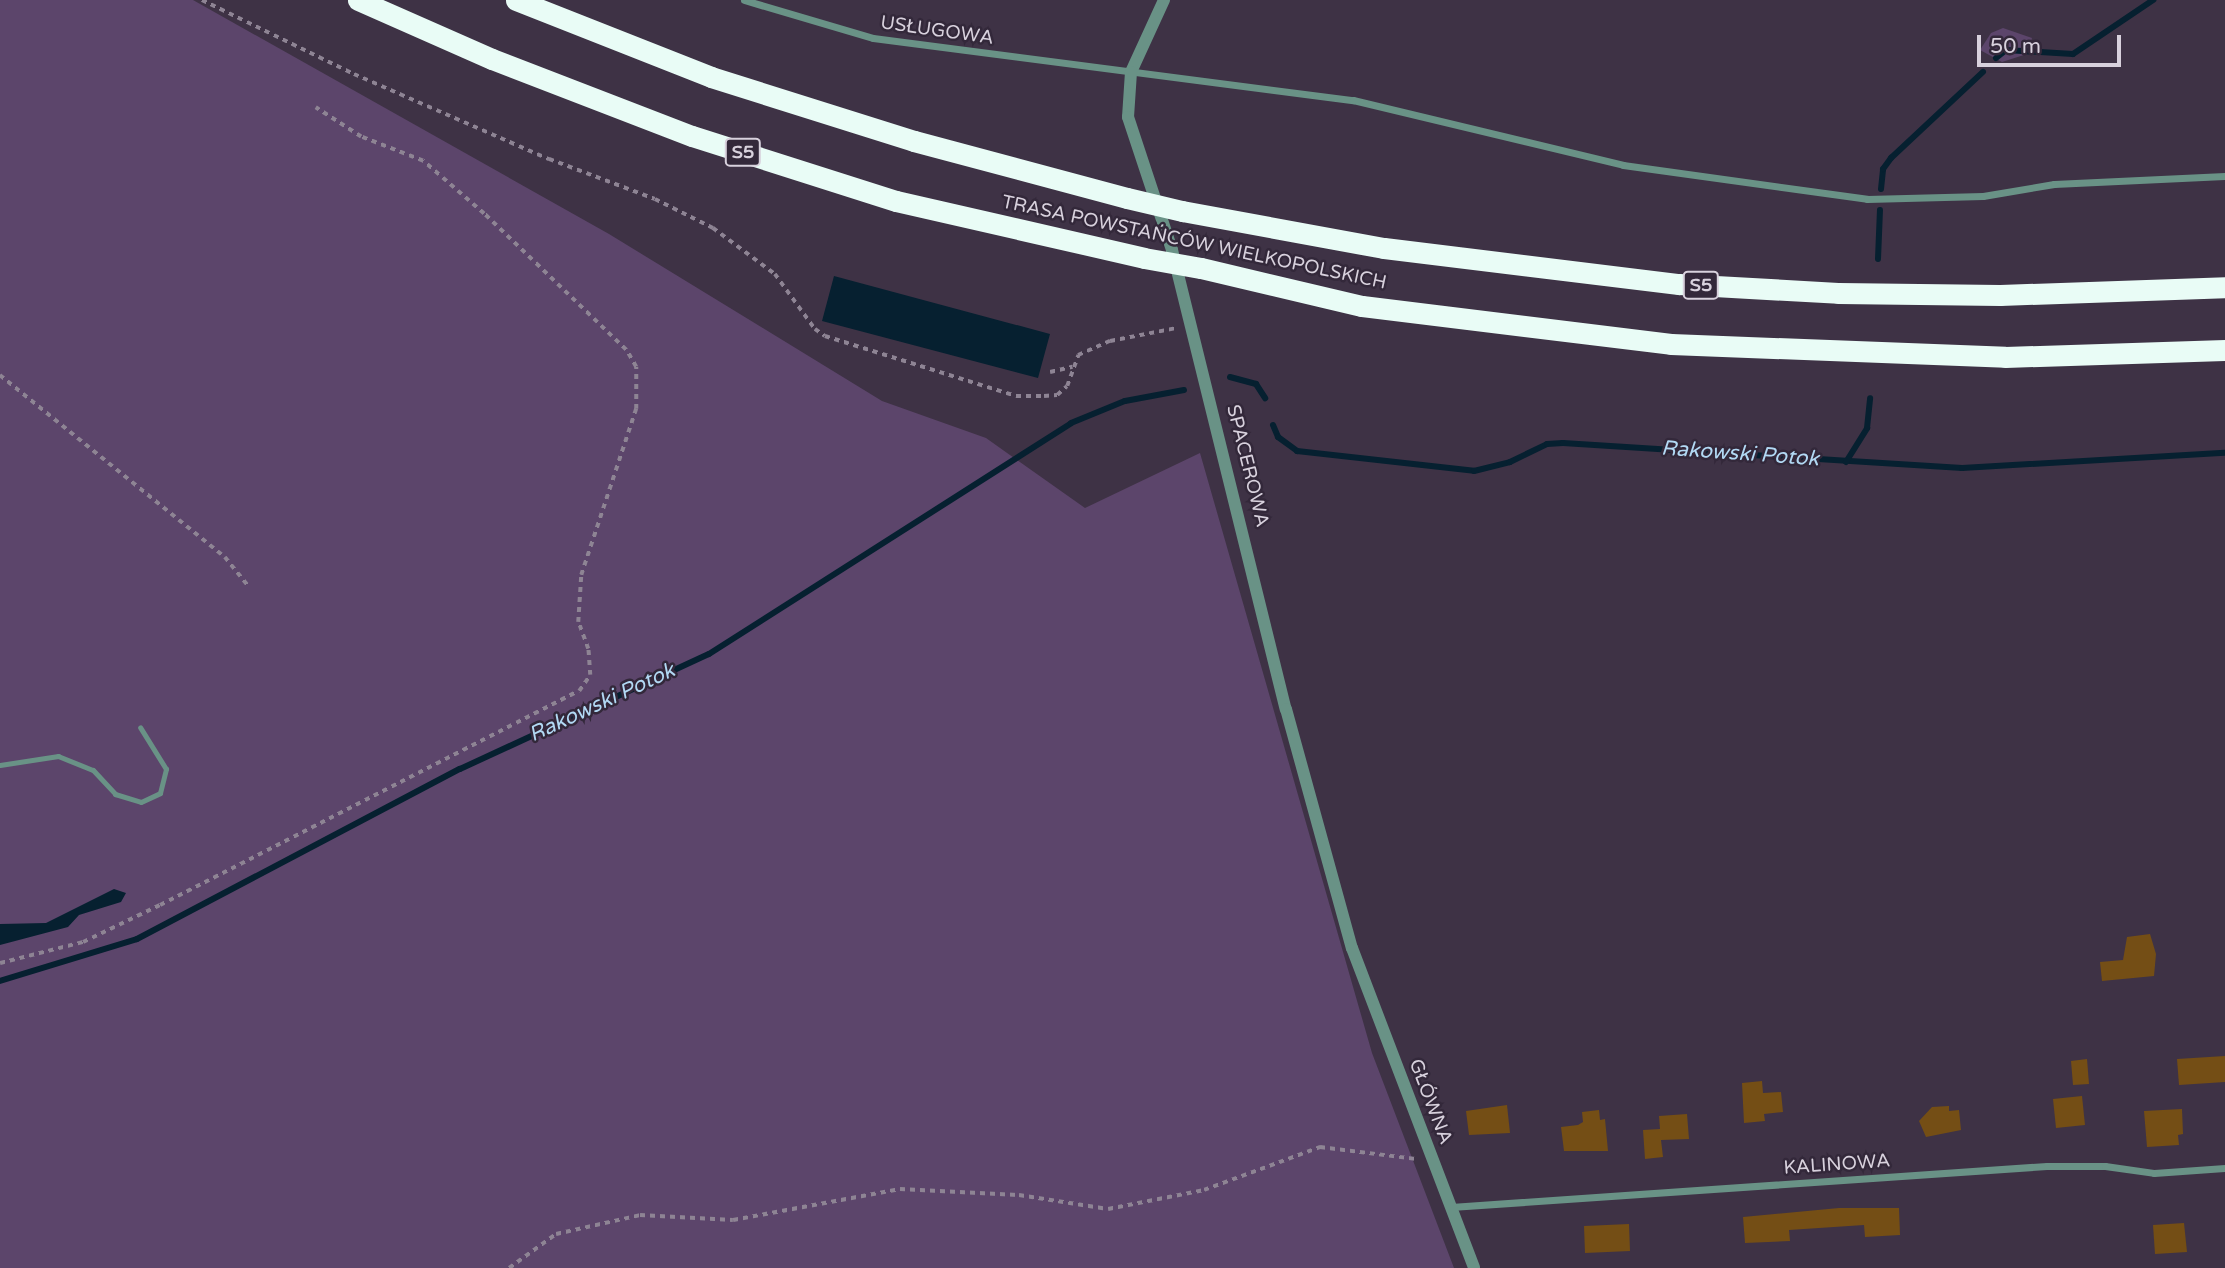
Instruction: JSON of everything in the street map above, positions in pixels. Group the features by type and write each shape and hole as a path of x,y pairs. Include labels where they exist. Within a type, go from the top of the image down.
{"highway":[{"name":"TRASA POWSTAŃCÓW WIELKOPOLSKICH","path":"358,0 492,58 704,140 896,201 1362,306 1671,344 2005,357 2225,351"},
{"name":"TRASA POWSTAŃCÓW WIELKOPOLSKICH","path":"516,0 711,77 915,141 1182,211 1384,248 1679,284 1838,293 2000,295 2225,287"}],"street":[{"name":"USŁUGOWA","path":"744,0 873,38 1353,100 1623,165 1867,199 1983,196 2054,184 2225,176"},
{"name":"SPACEROWA","path":"1164,0 1131,72 1128,117 1192,325 1286,709 1352,948"},
{"name":"GŁÓWNA","path":"1352,948 1474,1268"},
{"name":"KALINOWA","path":"1451,1207 2047,1166 2105,1166 2154,1173 2225,1168"}],"lane":[{"path":"0,765 58,756 93,770 115,794 141,802 159,793 166,769 140,727"}],"path":[{"path":"202,0 354,74 549,159 655,199 713,228 775,274 815,329 825,336 1016,396 1057,395 1067,386 1072,367 1079,355 1110,341 1192,325"},
{"path":"0,963 83,942 160,905 567,697 590,675 588,649 578,622 581,575 636,409 636,367 626,350 484,214 422,161 361,136 316,108"},
{"path":"1050,372 1072,367"},
{"path":"0,375 225,557 248,585"},
{"path":"509,1268 556,1234 640,1215 733,1220 900,1189 1019,1195 1108,1209 1204,1190 1320,1147 1433,1162"}],"shaded area":[{"path":"0,0 193,0 609,234 882,401 986,438 1085,508 1200,453 1372,1053 1454,1268 0,1268"},
{"path":"2003,28 2032,38 2027,54 2002,62 1980,50 1991,33"}],"water":[{"path":"834,276 1050,334 1038,378 822,321"},
{"path":"114,889 126,893 121,902 79,915 68,927 0,945 0,924 46,923"}],"building":[{"path":"2150,934 2156,954 2154,976 2102,981 2100,962 2123,960 2127,937"},
{"path":"2225,1056 2225,1082 2179,1085 2177,1059"},
{"path":"2087,1059 2089,1084 2073,1085 2071,1061"},
{"path":"1762,1081 1763,1093 1781,1092 1783,1112 1764,1114 1765,1121 1744,1123 1742,1083"},
{"path":"2082,1096 2085,1125 2056,1128 2053,1099"},
{"path":"1507,1105 1510,1133 1469,1135 1466,1111"},
{"path":"1949,1106 1949,1111 1959,1110 1961,1130 1926,1137 1919,1121 1932,1107"},
{"path":"2182,1109 2183,1134 2178,1135 2179,1145 2147,1147 2144,1111"},
{"path":"1599,1110 1600,1120 1605,1119 1608,1151 1564,1151 1561,1127 1583,1122 1582,1112"},
{"path":"1687,1114 1689,1139 1661,1140 1663,1157 1645,1159 1643,1130 1660,1129 1659,1116"},
{"path":"1839,1208 1899,1208 1900,1235 1865,1237 1864,1225 1789,1230 1790,1241 1745,1243 1743,1217"},
{"path":"2184,1223 2187,1252 2155,1254 2153,1225"},
{"path":"1629,1224 1630,1251 1585,1253 1584,1226"}],"waterway":[{"path":"1996,58 2006,50 2073,54 2153,0"},
{"path":"1881,189 1883,169 1891,158 1983,72"},
{"path":"1878,259 1880,210"},
{"name":"Rakowski Potok","path":"1230,377 1256,384 1265,398"},
{"name":"Rakowski Potok","path":"0,981 137,939 460,769 709,654 1071,423 1125,401 1184,390"},
{"path":"1846,462 1867,428 1870,398"},
{"name":"Rakowski Potok","path":"1273,425 1278,437 1297,451 1474,471 1510,462 1547,444 1563,443 1962,468 2225,453"}]}
